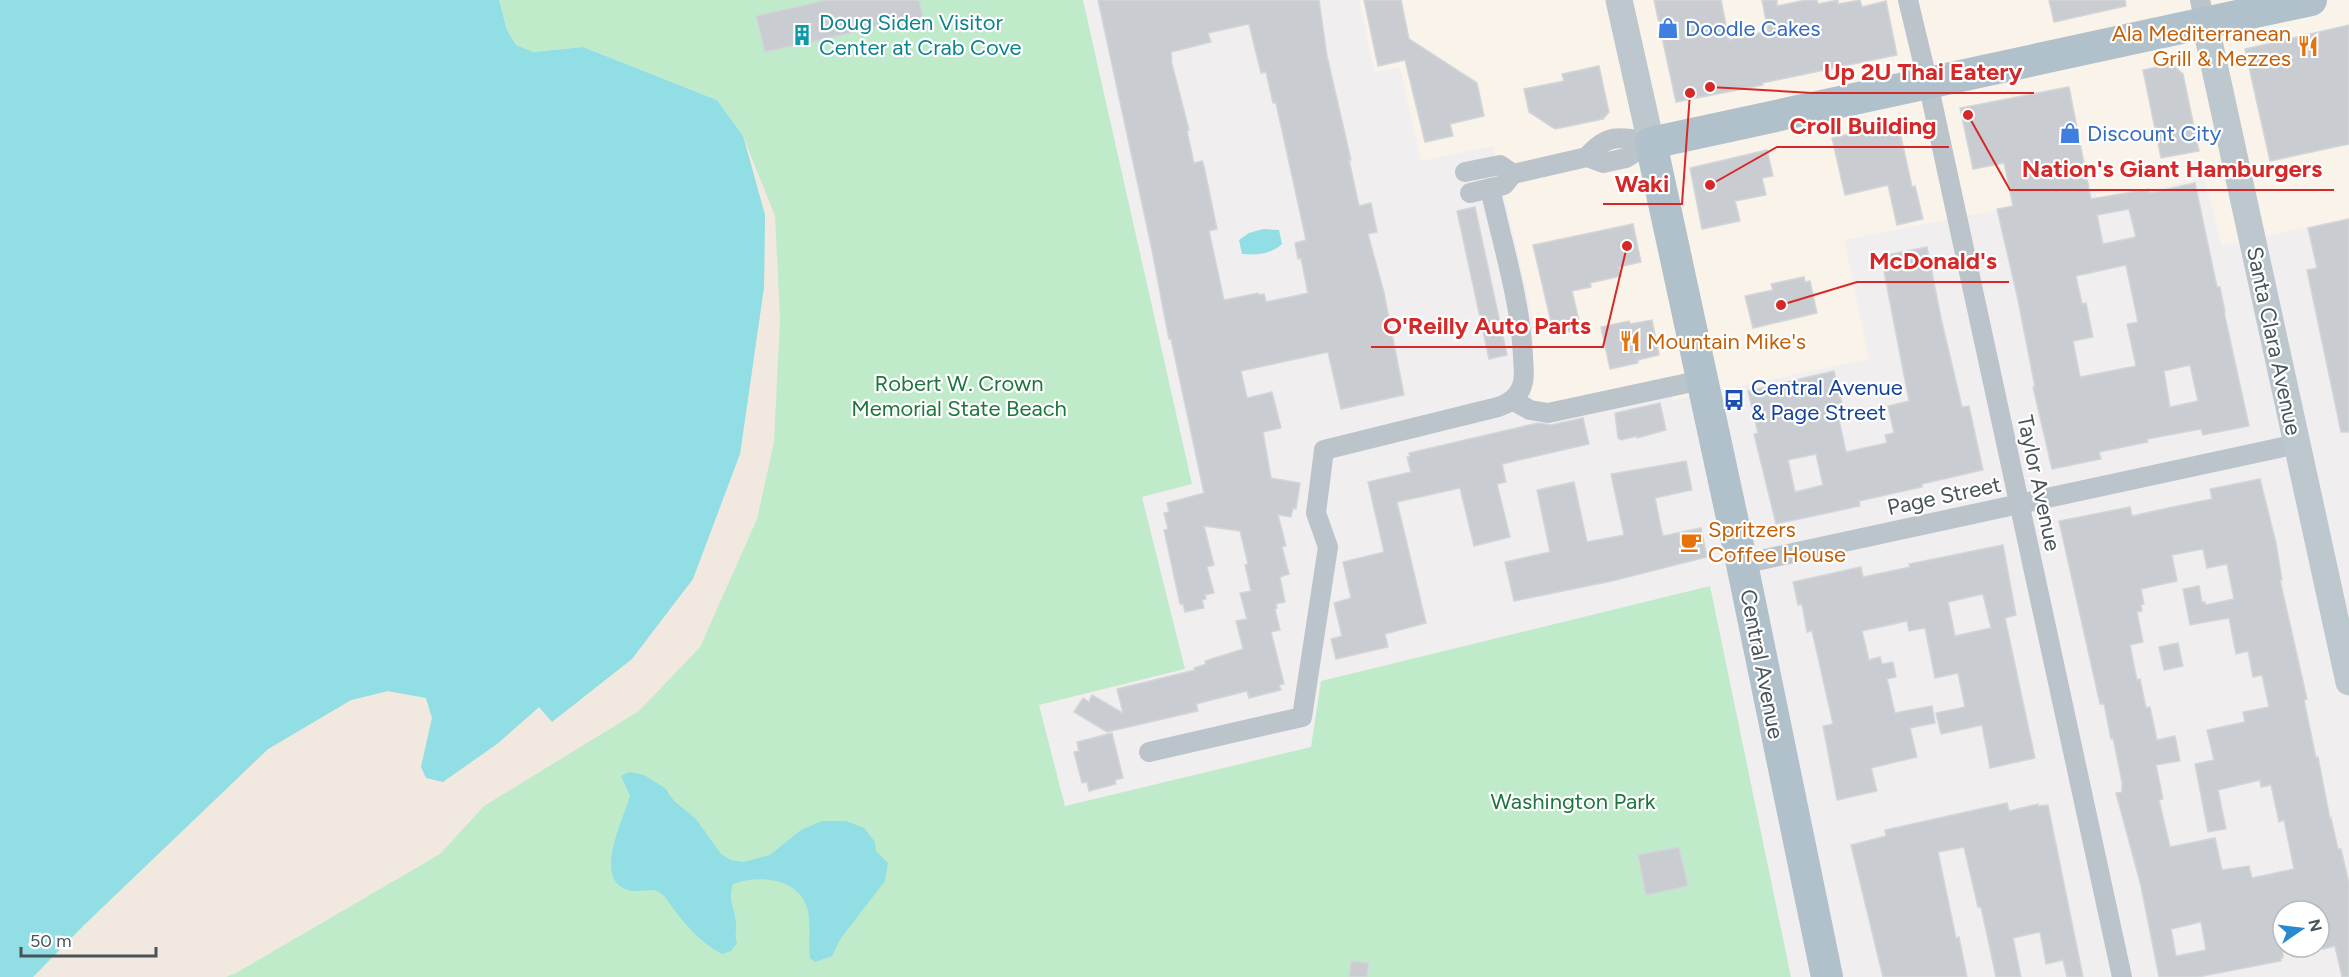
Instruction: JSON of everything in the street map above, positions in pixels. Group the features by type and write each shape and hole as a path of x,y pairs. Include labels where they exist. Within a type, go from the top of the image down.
{"main road":[{"path":"1651,143 1928,83 2202,12 2311,0"},
{"name":"Central Avenue","path":"1651,143 1742,564 1827,977"}],"street":[{"name":"Central Avenue","path":"1619,0 1651,143"},
{"name":"Taylor Avenue","path":"1908,0 2122,977"},
{"name":"Santa Clara Avenue","path":"2202,12 2349,682"},
{"path":"1470,193 1504,185 1513,174 1587,157 1603,163 1626,158 1651,143"},
{"path":"1465,172 1500,165 1513,174"},
{"path":"1149,752 1302,717 1328,547 1316,513 1324,450 1498,407 1512,400 1522,384 1522,340 1519,316 1490,188"},
{"path":"1512,400 1530,410 1548,413 1702,380"},
{"name":"Page Street","path":"1742,564 2297,444"}],"shaded area":[{"path":"1359,0 2349,0 2349,217 2222,246 2205,178 2097,200 2095,190 1844,240 1869,359 1673,400 1667,377 1541,406 1531,403 1533,319 1493,146 1421,161 1400,67 1374,72"}],"green space":[{"path":"499,0 1083,0 1192,484 1142,497 1185,669 1039,705 1065,806 1311,747 1321,681 1710,586 1791,977 33,977 743,136 717,100 583,47 532,52 516,45 507,30"}],"sand":[{"path":"743,136 775,216 780,319 774,442 757,519 700,647 639,711 484,806 440,854 236,973 226,977 33,977 84,925 268,749 351,700 388,691 426,698 432,718 421,767 497,744 539,707 552,721 740,454 764,287 765,215"}],"water":[{"path":"0,0 499,0 507,30 516,45 533,52 583,47 717,100 743,136 765,215 764,287 740,454 693,579 632,659 552,722 539,707 497,744 443,782 426,778 421,767 432,718 426,698 388,691 351,700 268,749 84,925 33,977 0,977"},
{"path":"1263,229 1279,230 1282,244 1263,253 1242,254 1239,240 1249,233"},
{"path":"629,772 644,775 665,788 674,801 696,819 721,854 731,860 743,862 770,855 801,830 822,821 846,821 864,828 875,842 876,851 888,863 885,881 841,938 832,956 815,962 810,958 808,911 797,891 778,881 766,879 733,884 731,900 737,943 731,951 722,954 696,935 660,893 653,890 634,891 621,887 613,878 612,851 630,796 621,776"}],"building":[{"name":"Doug Siden Visitor Center at Crab Cove","path":"827,0 919,0 923,17 765,52 756,16"},
{"path":"1098,0 1319,0 1327,56 1359,206 1371,203 1377,232 1368,234 1384,293 1404,395 1341,409 1328,352 1241,371 1247,398 1272,392 1281,428 1263,432 1271,478 1300,483 1296,509 1293,508 1291,517 1278,515 1286,546 1282,547 1289,574 1280,577 1285,602 1276,604 1275,609 1280,630 1271,632 1284,684 1279,685 1281,690 1249,698 1247,691 1196,704 1198,711 1107,732 1074,712 1083,698 1089,702 1092,695 1123,713 1117,689 1195,670 1194,668 1206,664 1205,661 1243,649 1236,621 1247,619 1240,593 1251,591 1245,565 1248,564 1240,531 1204,526 1214,565 1207,567 1214,593 1205,595 1206,599 1202,600 1204,608 1185,612 1183,604 1180,604 1164,530 1168,529 1164,513 1169,512 1167,503 1204,493 1171,339 1169,339","holes":["1249,24 1261,73 1266,72 1273,103 1276,103 1306,240 1295,243 1298,259 1301,258 1308,293 1266,302 1264,294 1259,295 1258,293 1224,300 1209,231 1217,229 1204,166 1202,161 1194,163 1171,52 1211,42 1208,33"]},
{"path":"1364,0 1401,0 1409,39 1477,83 1484,116 1450,124 1453,136 1425,142 1405,60 1378,66"},
{"path":"1654,0 1721,0 1729,40 1768,31 1762,0 1777,0 1777,6 1806,0 1817,0 1818,4 1838,0 1838,4 1860,0 1862,7 1886,1 1897,55 1676,102"},
{"path":"2049,0 2125,0 2126,6 2054,22"},
{"path":"2349,25 2349,144 2270,161 2245,49"},
{"path":"2172,64 2183,74 2199,151 2161,158 2143,70"},
{"path":"1599,66 1609,112 1603,119 1555,129 1529,112 1524,89 1564,81 1562,74"},
{"path":"2069,87 2091,199 2149,189 2150,193 2195,183 2217,287 2220,287 2249,426 2203,435 2201,429 2147,439 2148,442 2099,452 2101,459 2052,469 1997,209 2013,206 2004,163 1973,169 1960,108","holes":["2129,209 2136,237 2103,244 2097,215","2126,265 2138,322 2127,324 2136,366 2080,377 2073,341 2093,337 2086,303 2082,304 2076,276","2190,365 2198,401 2170,407 2164,371"]},
{"path":"1898,123 1912,187 1915,186 1923,219 1897,225 1888,185 1845,195 1832,138"},
{"path":"1767,150 1773,176 1762,178 1766,195 1735,201 1740,221 1702,229 1690,168"},
{"path":"1475,207 1507,355 1489,359 1457,211"},
{"path":"2349,219 2349,432 2341,432 2307,270 2317,268 2308,228"},
{"path":"1633,224 1641,262 1619,267 1621,276 1590,283 1591,287 1572,291 1581,329 1554,335 1533,245"},
{"path":"1927,247 1962,407 1969,406 1983,470 1859,501 1860,506 1776,524 1754,434 1758,433 1748,391 1834,371 1842,404 1836,406 1846,452 1887,443 1885,435 1894,433 1888,406 1909,401 1881,256","holes":["1816,454 1823,485 1795,492 1788,460"]},
{"path":"1804,277 1805,282 1810,281 1817,313 1753,328 1745,296 1773,290 1771,284"},
{"name":"Mountain Mike's","path":"1652,320 1659,355 1638,360 1638,363 1610,369 1601,327 1629,321 1630,324"},
{"path":"1660,403 1666,430 1637,438 1637,436 1621,440 1618,438 1615,413"},
{"path":"1583,418 1589,444 1502,464 1506,482 1497,484 1510,537 1474,546 1460,488 1397,502 1426,623 1385,634 1388,647 1336,659 1331,639 1342,636 1334,603 1351,598 1343,562 1384,552 1368,482 1411,472 1407,457 1410,457 1409,453 1538,423 1551,425"},
{"path":"1686,461 1692,490 1655,498 1661,528 1663,536 1701,528 1707,557 1612,581 1514,601 1505,562 1550,552 1537,490 1574,482 1587,542 1624,535 1611,474"},
{"path":"2260,479 2276,543 2282,580 2280,580 2307,699 2304,700 2316,758 2318,757 2330,819 2338,849 2341,849 2349,883 2349,977 2342,977 2335,946 2331,947 2331,899 2271,899 2271,959 2281,959 2281,961 2198,977 2159,977 2141,886 2116,793 2122,792 2122,782 2113,738 2111,739 2104,704 2100,704 2059,521 2130,507 2132,516 2212,499 2210,489","holes":["2203,549 2207,568 2227,564 2234,599 2206,605 2202,602 2199,586 2183,589 2190,625 2229,618 2236,654 2248,651 2253,677 2262,675 2269,707 2243,712 2245,722 2207,730 2214,760 2195,764 2208,832 2226,829 2218,790 2260,780 2261,787 2271,785 2279,822 2284,820 2294,869 2252,878 2249,866 2222,870 2215,838 2170,847 2159,800 2163,799 2156,765 2180,761 2175,736 2157,740 2150,707 2146,708 2140,679 2137,680 2130,645 2143,642 2137,612 2142,611 2141,605 2144,604 2141,589 2177,581 2172,555","2201,922 2206,950 2176,956 2171,929"]},
{"path":"2003,545 2016,615 2005,618 2035,758 1990,768 1982,725 1941,734 1936,713 1965,707 1958,673 1935,678 1925,628 1909,631 1907,621 1862,631 1869,660 1880,657 1882,664 1893,662 1896,677 1887,679 1895,713 1932,706 1935,723 1910,728 1917,757 1871,768 1877,791 1837,800 1823,726 1833,724 1812,631 1807,632 1802,604 1798,605 1793,582 1861,567 1863,577 1910,567 1909,564","holes":["1983,594 1991,628 1955,636 1948,602"]},
{"path":"2178,643 2183,666 2164,670 2159,647"},
{"path":"1112,733 1123,778 1115,780 1116,784 1089,791 1087,782 1082,783 1074,752 1079,751 1077,742"},
{"path":"2007,803 2009,811 2038,804 2038,806 2048,805 2083,977 2067,977 2063,960 2046,964 2040,932 2013,938 2021,977 1996,977 1981,907 1978,907 1964,847 1938,852 1956,938 1959,937 1967,977 1883,977 1851,845 1886,836 1885,830"},
{"path":"1679,847 1688,886 1646,895 1638,855"},
{"path":"1351,961 1369,963 1367,977 1349,977"}],"place":[{"name":"Doodle Cakes","path":"1668,28"},
{"name":"Doug Siden Visitor Center at Crab Cove","path":"802,35"},
{"name":"Ala Mediterranean Grill & Mezzes","path":"2308,46"},
{"name":"Up 2U Thai Eatery","path":"1710,87"},
{"name":"Waki","path":"1690,93"},
{"name":"Nation's Giant Hamburgers","path":"1968,115"},
{"name":"Discount City","path":"2070,133"},
{"name":"Croll Building","path":"1710,185"},
{"name":"O'Reilly Auto Parts","path":"1627,246"},
{"name":"McDonald's","path":"1781,305"},
{"name":"Mountain Mike's","path":"1630,341"},
{"name":"Central Avenue & Page Street","path":"1734,400"},
{"name":"Spritzers Coffee House","path":"1691,542"}],"park label":[{"name":"Robert W. Crown Memorial State Beach","path":"959,396"},
{"name":"Washington Park","path":"1573,801"}]}
